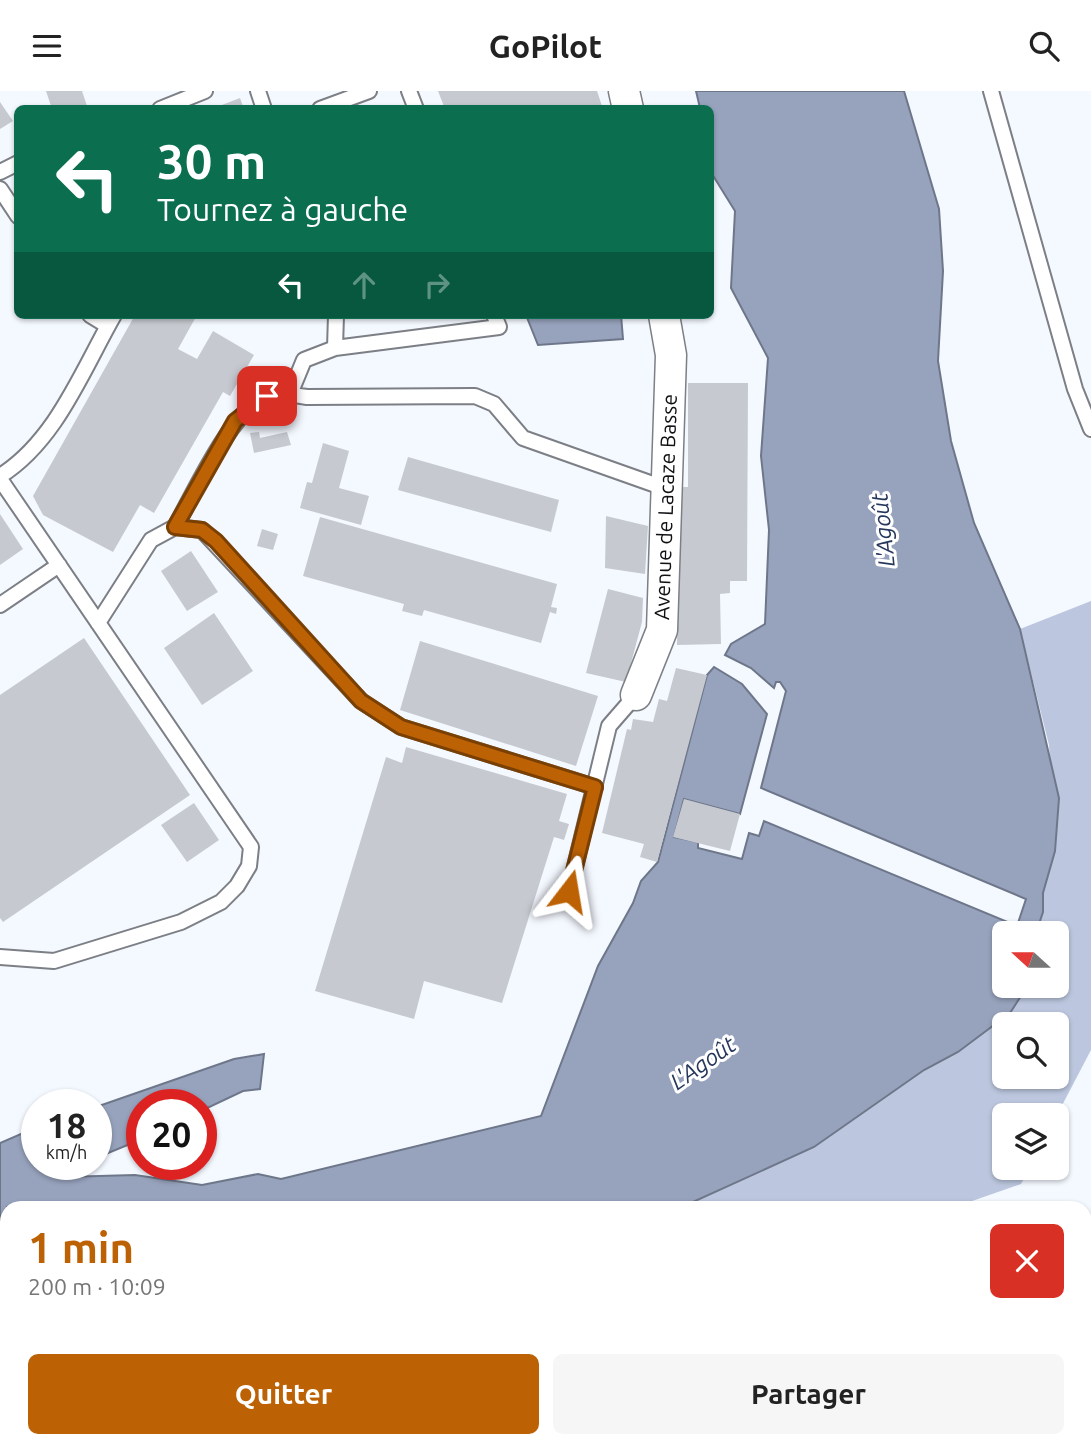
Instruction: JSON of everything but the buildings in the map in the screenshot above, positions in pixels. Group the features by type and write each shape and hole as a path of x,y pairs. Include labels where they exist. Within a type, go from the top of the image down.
{"street":[{"name":"Avenue de Lacaze Basse","path":"636,695 662,630 671,355 665,319"}],"lane":[{"path":"170,105 205,91"},
{"path":"331,105 369,91"},
{"path":"991,91 1091,429"},
{"path":"0,190 14,210"},
{"path":"335,348 336,319"},
{"path":"290,394 304,360 335,348 499,327 496,319"},
{"path":"0,957 54,961 181,922 221,902 237,886 249,866 251,847 0,478 29,456 47,433 111,321"},
{"path":"98,623 151,540 175,527 235,421 267,396 475,396 494,404 523,437 667,489"},
{"path":"175,527 202,530 216,541 361,701 401,727 595,787"},
{"path":"0,605 59,565"},
{"path":"569,891 609,726 636,695"}],"shaded area":[{"path":"1091,601 1091,1050 1063,1103 992,1103 992,1180 1023,1180 1021,1184 972,1201 695,1201 814,1147 992,1026 992,1089 1069,1089 1069,1012 1011,1012 1020,998 1069,998 1069,921 1040,921 1043,893 1055,851 1049,745 1020,629"}],"water":[{"name":"L'Agoût","path":"696,91 904,91 939,209 943,271 938,361 951,441 974,523 1020,629 1059,798 1055,851 1043,893 1040,921 1019,921 1026,899 761,788 786,691 780,682 776,682 774,688 751,668 725,655 731,644 765,624 769,530 761,456 768,358 731,288 735,211 714,177 714,105 699,105"},
{"path":"528,319 621,319 623,339 538,345"},
{"name":"L'Agoût","path":"714,667 742,684 767,714 740,814 684,799 674,837 698,842 698,848 742,859 749,833 759,836 764,821 1005,921 992,921 992,998 1020,998 1011,1012 992,1012 992,1026 814,1147 695,1201 0,1201 0,1143 21,1134 21,1180 112,1180 112,1176 126,1175 126,1180 168,1180 202,1185 258,1174 281,1179 541,1116 598,966 633,903 641,881 658,862 707,675"},
{"path":"264,1054 260,1089 243,1091 217,1103 217,1089 148,1089 234,1059"},
{"path":"126,1097 126,1146 112,1151 112,1101"}],"route":[{"path":"267,396 235,421 175,527 202,530 216,541 361,701 401,727 595,787 569,891"}]}
